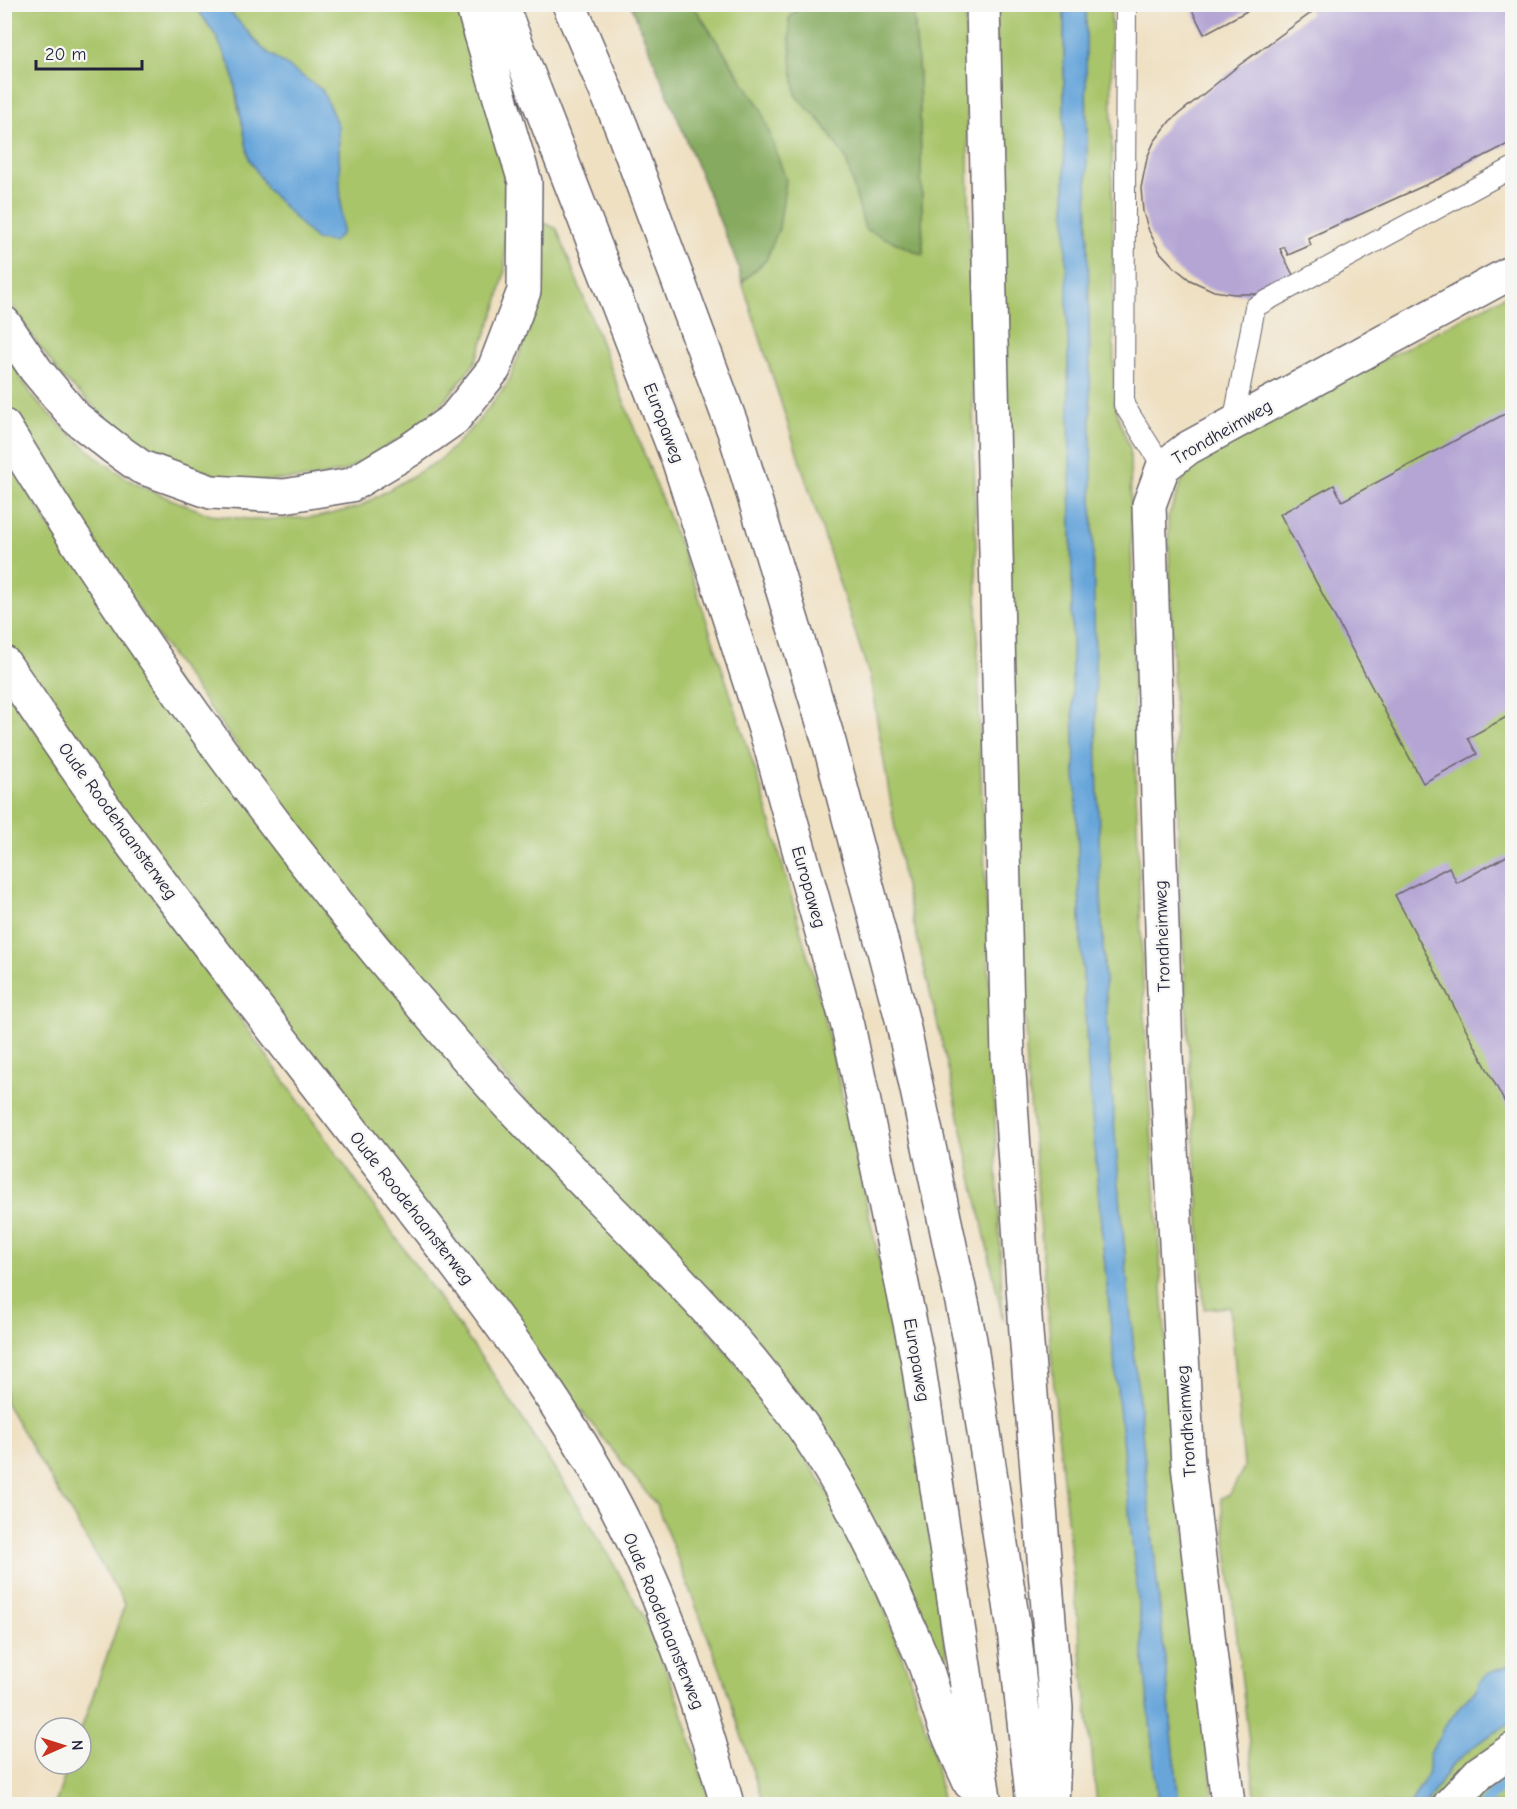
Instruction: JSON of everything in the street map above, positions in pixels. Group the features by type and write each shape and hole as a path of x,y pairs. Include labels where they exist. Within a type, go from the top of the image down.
{"main road":[{"path":"4,323 36,370 76,418 141,467 211,492 284,495 351,485 411,449 454,419 494,369 524,291 525,182 472,4"},
{"name":"Europaweg","path":"501,4 678,459 770,745 848,1026 917,1356 985,1804"},
{"path":"569,4 621,126 735,434 829,742 902,1019 970,1340 1014,1630 1033,1804"},
{"path":"983,4 1008,1057 1026,1332 1056,1708 1052,1804"},
{"name":"Trondheimweg","path":"1228,1804 1188,1465 1166,1056 1149,505 1163,467 1188,448 1512,272"},
{"path":"4,426 120,607 247,788 367,939 494,1089 724,1328 806,1431 861,1524 884,1571 924,1664 942,1719 979,1804"},
{"name":"Oude Roodehaansterweg","path":"4,663 100,802 480,1296 561,1412 627,1527 654,1588 683,1660 727,1804"},
{"path":"1450,1804 1480,1772 1512,1750"}],"lane":[{"path":"1126,4 1124,405 1163,467"},
{"path":"1233,424 1255,307 1512,168"}],"green space":[{"path":"4,5 195,5 216,36 232,70 239,113 342,233 338,127 322,90 263,49 224,5 455,5 475,47 506,167 505,271 496,308 474,364 447,398 416,429 345,471 312,478 259,481 221,477 178,463 147,448 117,428 61,376 22,322 5,292"},
{"path":"631,5 693,5 761,109 786,180 779,228 766,260 742,282 737,263"},
{"path":"693,5 803,5 789,18 796,96 823,124 846,159 865,228 923,254 919,76 913,5 965,5 980,751 1003,1320 955,1098 904,882 870,678 742,282 766,260 779,228 761,109"},
{"path":"803,5 913,5 919,76 923,255 865,229 846,159 823,124 796,96 789,18"},
{"path":"996,5 1064,5 1072,676 1081,940 1088,1066 1101,1225 1158,1804 1097,1804 1057,1422 1027,1066 1014,811"},
{"path":"1086,5 1111,5 1114,400 1130,448 1134,725 1147,1070 1166,1346 1214,1804 1179,1804 1133,1343 1110,1065 1100,871 1097,742 1088,276"},
{"path":"545,223 557,229 695,585 763,794 823,1012 883,1277 922,1484 955,1711 886,1546 542,1119 351,899 148,623 44,465 5,397 5,352 33,397 64,429 99,459 134,483 211,515 257,520 318,517 359,507 440,460 476,424 508,383 533,319 544,276"},
{"path":"1512,292 1512,1664 1487,1674 1479,1683 1477,1690 1461,1705 1443,1729 1430,1754 1427,1775 1410,1804 1256,1804 1221,1498 1230,1494 1244,1467 1230,1307 1204,1309 1181,912 1168,517 1182,481 1204,454"},
{"path":"4,454 55,535 783,1424 833,1500 878,1593 932,1746 943,1804 763,1804 721,1671 657,1506 479,1282 115,804 5,640"},
{"path":"5,688 493,1374 588,1520 643,1615 677,1696 711,1804 55,1804 65,1776 93,1776 93,1716 86,1716 125,1604 5,1402"},
{"path":"1512,1722 1512,1736 1447,1786 1433,1804 1426,1804 1450,1767 1478,1743"},
{"path":"1512,1768 1512,1804 1470,1804 1503,1774"}],"water":[{"path":"195,5 224,5 263,49 322,90 338,126 342,233 333,242 316,240 268,190 249,159 232,70 216,36"},
{"path":"1064,5 1086,5 1095,678 1106,1000 1125,1250 1179,1804 1158,1804 1101,1225 1088,1066 1081,940 1072,676"},
{"path":"1512,1664 1512,1722 1478,1743 1450,1767 1426,1804 1410,1804 1427,1775 1430,1754 1443,1729 1461,1705 1477,1690 1479,1683 1487,1674"}],"building":[{"path":"1189,4 1260,4 1204,34"},
{"path":"1306,4 1512,4 1512,142 1441,178 1308,238 1311,245 1288,255 1284,247 1280,249 1296,281 1258,294 1214,291 1190,280 1174,267 1160,252 1149,231 1143,212 1141,188 1147,158 1154,142 1170,121 1238,66 1311,13"},
{"path":"1512,410 1512,714 1468,738 1477,754 1423,783 1280,514 1334,485 1342,501"},
{"path":"1512,853 1512,1116 1395,895 1449,867 1457,883"}],"waterway":[{"path":"1484,1804 1502,1785 1512,1779"}]}
